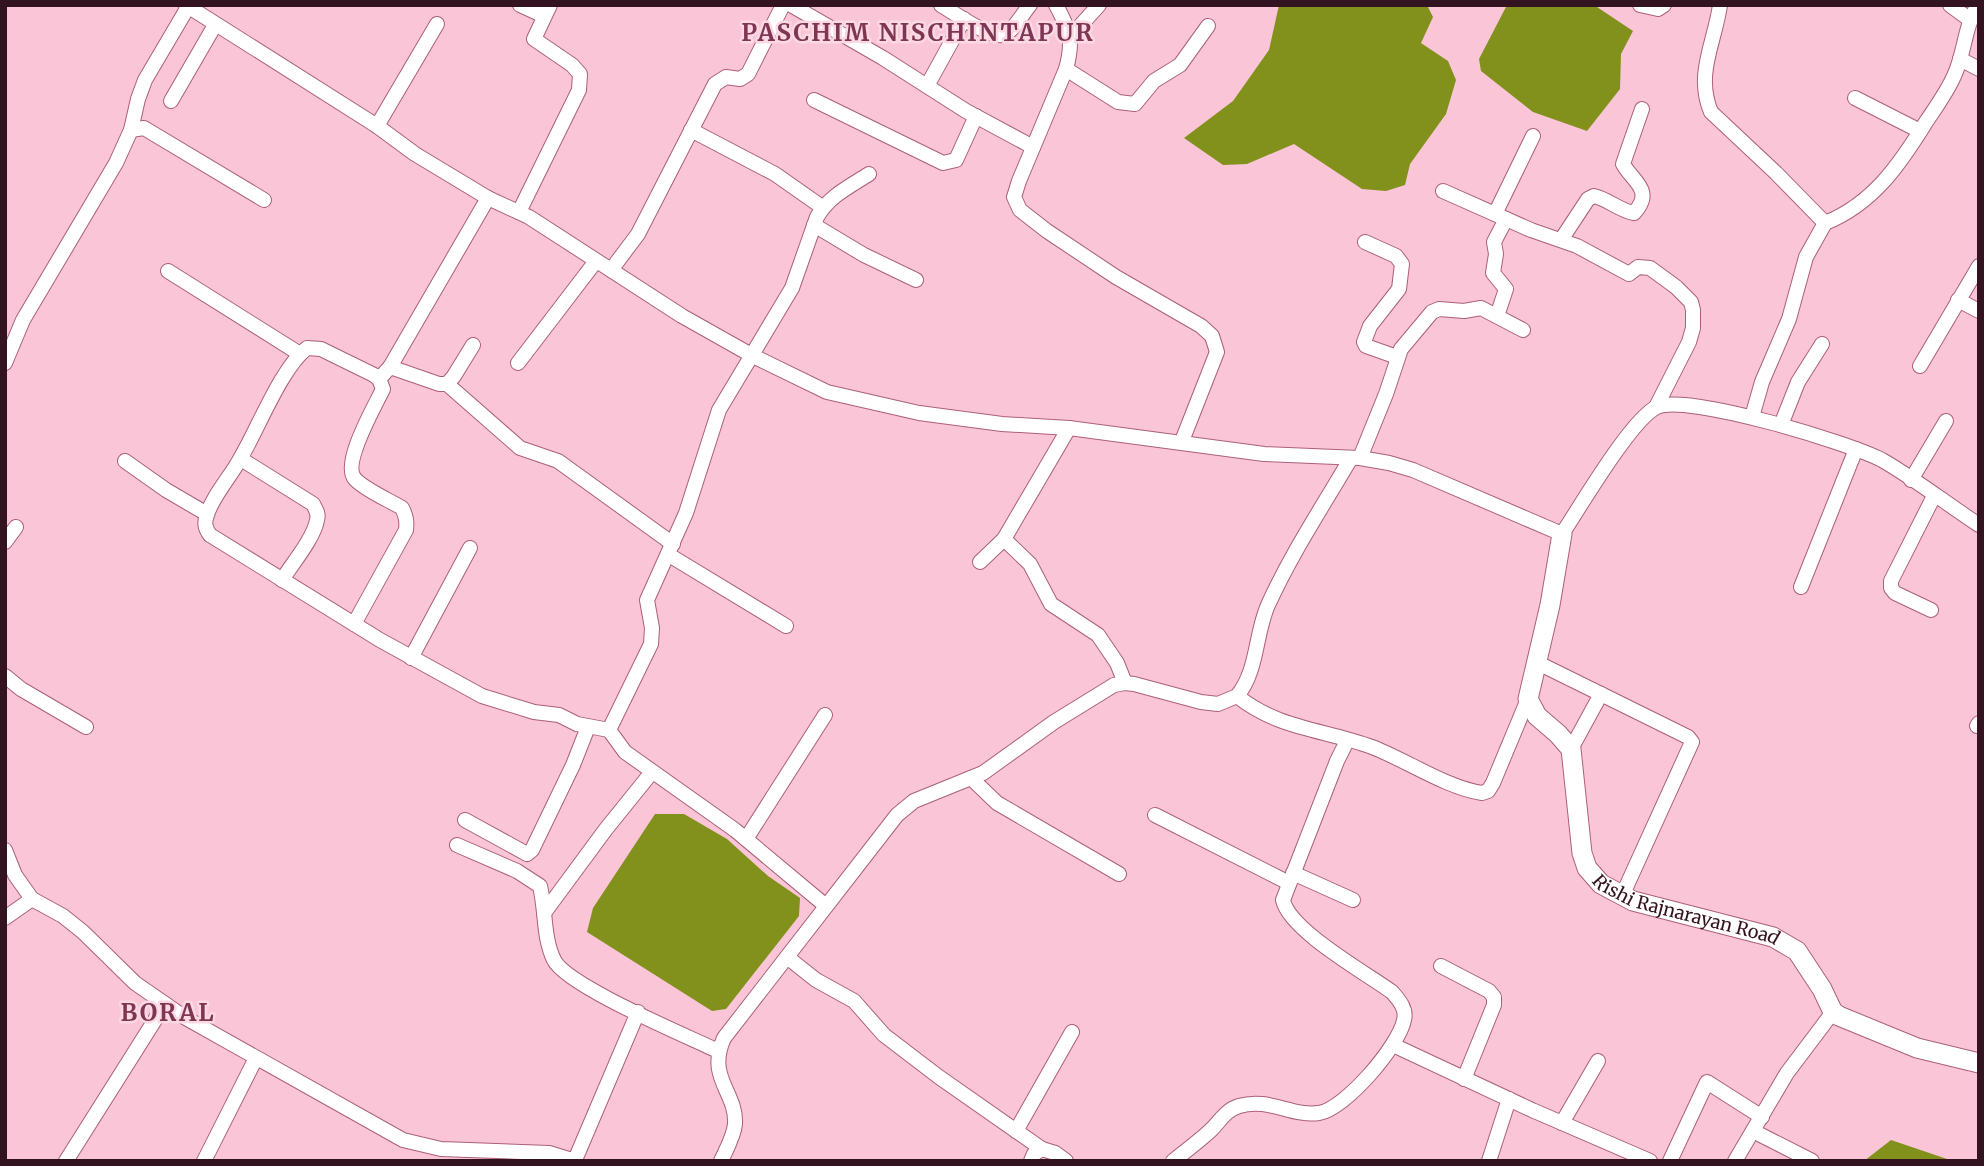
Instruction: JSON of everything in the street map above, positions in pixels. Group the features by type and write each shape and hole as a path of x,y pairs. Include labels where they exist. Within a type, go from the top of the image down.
{"main road":[{"path":"1562,534 1550,605 1528,699 1537,716 1571,749"},
{"name":"Rishi Rajnarayan Road","path":"1571,749 1580,839 1587,868 1601,884 1622,896 1773,937 1786,944 1797,951 1822,989 1833,1012"},
{"path":"1833,1012 1917,1048 1979,1063"}],"street":[{"path":"519,212 579,90 580,74 572,65 534,39 547,11 520,5"},
{"path":"611,270 638,234 715,84 726,77 740,79 748,74 783,5"},
{"path":"791,5 976,116 1033,147"},
{"path":"941,5 1002,36 1030,5"},
{"path":"1056,5 1071,36 1071,53 1018,181 1014,197 1020,210 1046,230 1116,277 1201,326 1212,336 1217,352 1182,441"},
{"path":"1071,36 1099,5"},
{"path":"1640,5 1658,9 1664,5"},
{"path":"1950,5 1969,19"},
{"path":"1752,417 1762,382 1789,319 1806,257 1825,223 1851,211 1900,164 1954,76 1969,19 1978,5"},
{"path":"5,363 23,320 116,163 131,130 145,80 187,6 377,126 415,154 488,198 519,212 682,316 753,356 827,392 919,413 974,421 1069,428 1264,454 1355,458 1389,463 1413,470 1562,534 1629,433 1656,407 1689,342 1694,317 1691,302 1650,268 1638,267 1629,274 1596,254 1443,191"},
{"path":"1719,6 1705,60 1707,103 1711,112 1825,223"},
{"path":"926,86 964,19"},
{"path":"377,126 437,24"},
{"path":"171,101 215,26"},
{"path":"1066,69 1118,102 1135,104 1154,81 1180,65 1208,26"},
{"path":"1960,59 1979,69"},
{"path":"1855,98 1920,131"},
{"path":"814,100 943,163 956,160 976,116"},
{"path":"1561,240 1588,199 1594,195 1629,212 1634,213 1638,209 1642,191 1640,184 1622,164 1642,109"},
{"path":"131,130 144,128 264,200"},
{"path":"691,130 775,174 822,207"},
{"path":"1497,316 1506,289 1493,273 1496,254 1494,242 1501,217 1534,136"},
{"path":"609,730 651,644 648,600 671,549 719,410 792,288 822,207 831,198 869,174"},
{"path":"379,379 390,367 488,198"},
{"path":"814,225 864,255 916,280"},
{"path":"1365,242 1396,256 1402,264 1399,289 1370,326 1364,342 1366,346 1397,357"},
{"path":"519,363 596,261"},
{"path":"1920,366 1979,266"},
{"path":"168,271 300,354"},
{"path":"1958,300 1979,311"},
{"path":"721,1161 735,1123 721,1079 718,1051 724,1038 897,815 914,801 983,773 1054,722 1114,685 1125,683 1218,704 1237,696 1251,670 1267,607 1290,563 1355,458 1386,394 1397,357 1406,340 1432,312 1439,309 1464,311 1481,308 1523,330"},
{"path":"1780,425 1798,382 1822,344"},
{"path":"447,384 472,345"},
{"path":"354,624 406,530 407,523 401,508 355,479 351,466 354,451 383,389 379,379 321,349 307,348 300,354 207,514 205,525 210,535 282,580 354,624 411,658 482,696 534,712 559,715 588,727 609,730 625,752 746,839 826,906"},
{"path":"390,367 439,384 447,384 520,448 558,461 671,549 786,626"},
{"path":"1656,407 1671,403 1752,417 1857,449 1879,459 1979,525"},
{"path":"1911,480 1946,421"},
{"path":"979,562 1004,539 1069,428"},
{"path":"1801,587 1857,449"},
{"path":"240,459 313,504 318,512 312,533 282,580"},
{"path":"125,461 207,514"},
{"path":"1931,610 1895,593 1891,588 1891,581 1934,496"},
{"path":"5,542 16,527"},
{"path":"1004,539 1030,564 1051,604 1098,635 1117,663 1125,683"},
{"path":"411,658 470,548"},
{"path":"1536,662 1688,737 1692,742 1622,896"},
{"path":"5,676 21,689 86,727"},
{"path":"1571,749 1601,694"},
{"path":"1237,696 1263,714 1285,723 1371,746 1428,773 1482,793 1488,791 1493,783 1528,699"},
{"path":"746,839 825,715"},
{"path":"465,820 527,854 532,850 573,765 588,727"},
{"path":"1173,1161 1213,1128 1226,1112 1240,1105 1269,1103 1296,1111 1320,1113 1342,1102 1380,1063 1393,1045 1405,1018 1402,1004 1392,992 1308,933 1285,909 1283,900 1347,741"},
{"path":"544,913 652,772"},
{"path":"971,778 998,803 1119,874"},
{"path":"1155,815 1291,878 1353,900"},
{"path":"457,845 533,880 540,886 547,941 556,963 573,979 718,1051"},
{"path":"5,850 15,875 32,899 63,916 83,932 135,983 256,1059 403,1140 441,1149 511,1156 549,1153 575,1161 638,1012"},
{"path":"5,918 32,899"},
{"path":"787,957 816,980 854,1001 884,1035 1016,1131 1066,1161"},
{"path":"1441,966 1494,997 1494,1004 1464,1079"},
{"path":"66,1161 165,1004"},
{"path":"1735,1161 1787,1073 1833,1012"},
{"path":"1016,1131 1072,1032"},
{"path":"1393,1045 1650,1161"},
{"path":"204,1161 256,1059"},
{"path":"1562,1123 1598,1061"},
{"path":"1670,1161 1707,1082 1762,1117"},
{"path":"1489,1161 1509,1099"},
{"path":"1753,1131 1812,1161"},
{"path":"1031,1161 1034,1154 1042,1149"}],"shaded area":[{"path":"1279,5 1427,5 1433,17 1421,43 1448,61 1456,80 1446,114 1410,164 1405,185 1386,191 1362,189 1294,144 1247,164 1223,165 1184,138 1233,101 1269,50"},
{"path":"1507,5 1594,5 1633,31 1621,54 1620,89 1587,131 1533,112 1481,71 1479,59"},
{"path":"655,814 684,814 727,839 768,876 800,898 799,916 726,1009 712,1011 587,932 593,908"},
{"path":"1891,1140 1953,1161 1864,1161"}],"district":[{"name":"PASCHIM NISCHINTAPUR","path":"918,33"},
{"name":"BORAL","path":"168,1013"}]}
